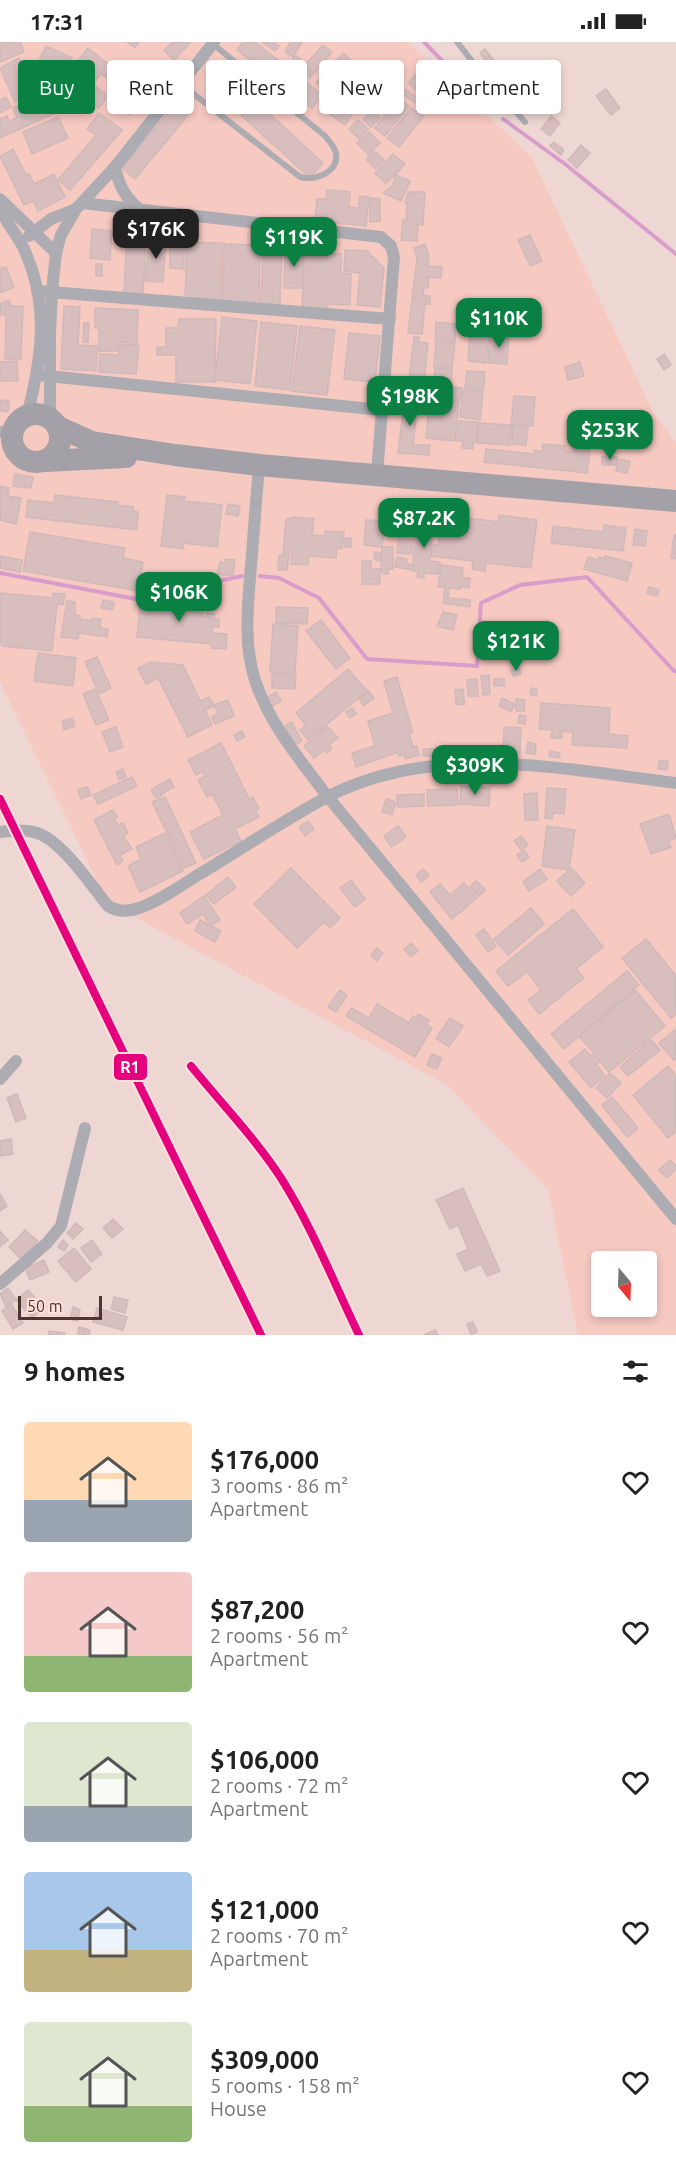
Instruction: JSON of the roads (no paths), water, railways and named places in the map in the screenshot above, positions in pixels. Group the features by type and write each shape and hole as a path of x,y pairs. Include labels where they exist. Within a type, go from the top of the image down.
{"highway":[{"path":"175,455 32,462 10,455 13,429 9,427 35,414 92,442 175,455 259,465 676,501"},
{"path":"45,461 52,457 60,443 54,423"}],"street":[{"path":"194,67 213,43"},
{"path":"9,427 44,375 56,253 61,235 79,206 115,167 157,114"},
{"path":"115,167 118,183 126,198 139,209"},
{"path":"0,199 56,253"},
{"path":"23,247 28,236 46,222 79,206 139,209 381,237 392,246 394,257 377,474"},
{"path":"0,207 4,219 23,247 37,291 42,320 44,375 54,423"},
{"path":"18,217 46,222"},
{"path":"37,291 390,319"},
{"path":"44,375 381,410"},
{"path":"259,465 247,611 247,646 255,681 269,711 287,742 328,797 676,1219"},
{"path":"0,832 25,830 39,833 49,839 59,847 108,906 116,911 126,911 148,904 180,886 328,797 376,778 420,768 465,763 513,764 676,783"},
{"path":"0,1079 16,1061"},
{"path":"0,1284 47,1243 61,1226 85,1128"}],"lane":[{"path":"458,42 525,122"},
{"path":"194,95 300,177 309,180 318,178 327,174 334,165 336,154 333,145 325,135 213,43"}],"waterway":[{"path":"424,42 441,60"},
{"path":"503,119 565,164 676,254"},
{"path":"0,573 136,599 242,576"},
{"path":"260,576 279,578 319,598 367,659 477,666 481,603 520,585 587,577 676,671"}]}
